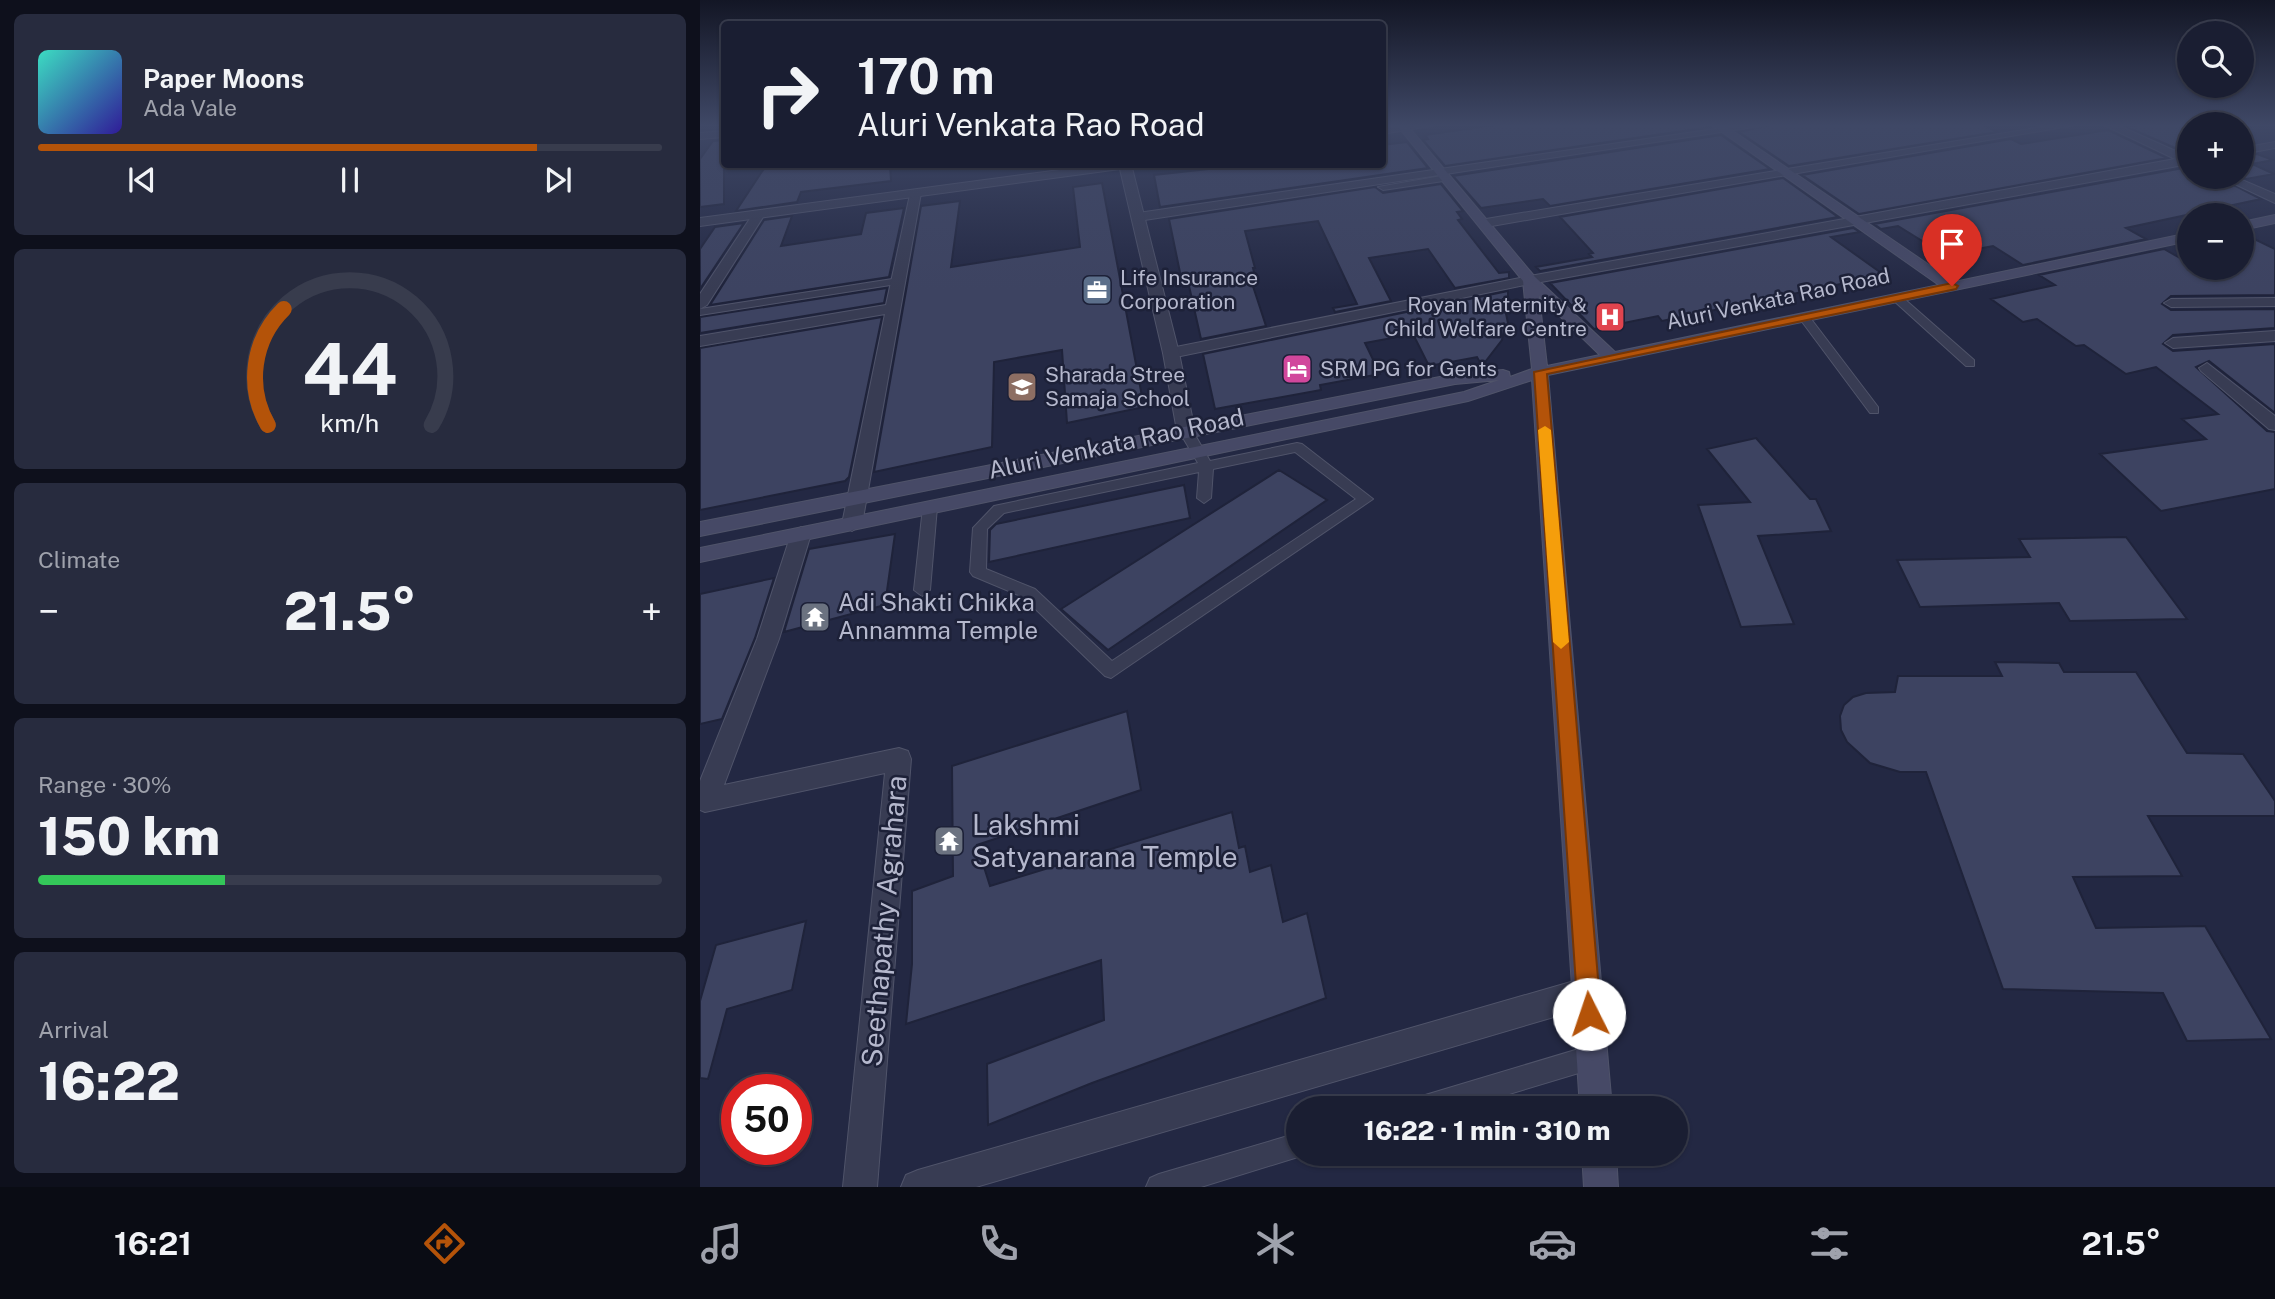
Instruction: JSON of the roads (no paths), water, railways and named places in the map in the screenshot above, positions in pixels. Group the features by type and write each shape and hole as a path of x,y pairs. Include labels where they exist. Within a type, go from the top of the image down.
{"main road":[{"path":"1449,180 1530,280 1612,357"},
{"path":"1798,180 1952,286"},
{"path":"2254,223 2275,219"},
{"name":"Aluri Venkata Rao Road","path":"700,555 930,508 1202,459 1468,396 1540,372 2177,239"},
{"path":"1530,280 1540,372 1595,1096"},
{"name":"Aluri Venkata Rao Road","path":"700,529 1455,379 1540,372"},
{"path":"1600,1166 1601,1187"}],"street":[{"path":"700,222 1011,180"},
{"path":"1132,180 1186,431"},
{"path":"1138,216 1397,180"},
{"path":"1486,223 1749,180"},
{"path":"1171,353 1530,280 2078,180"},
{"path":"2254,189 2275,198"},
{"path":"852,524 915,193"},
{"path":"700,305 759,214"},
{"path":"2171,303 2275,302"},
{"path":"700,341 894,308"},
{"path":"2173,343 2269,337 2275,348"},
{"path":"2207,368 2275,425"},
{"name":"Seethapathy Agrahara","path":"801,534 768,639 705,800 899,759 860,1187"},
{"path":"918,1187 1588,992"}],"lane":[{"path":"1383,187 1414,180"},
{"path":"700,312 899,281"},
{"path":"1897,298 1970,363"},
{"path":"1804,317 1874,410"},
{"path":"1186,431 1202,459 1204,498"},
{"path":"1297,447 1366,499 1111,671 1029,593 978,572 980,528 999,509 1202,459 1297,447"},
{"path":"922,590 930,508"},
{"path":"1462,1096 1592,1057"},
{"path":"1159,1187 1286,1149"}],"place":[{"name":"Life Insurance Corporation","path":"1097,290"},
{"name":"Royan Maternity & Child Welfare Centre","path":"1610,317"},
{"name":"SRM PG for Gents","path":"1297,369"},
{"name":"Sharada Stree Samaja School","path":"1022,387"},
{"name":"Adi Shakti Chikka Annamma Temple","path":"815,617"},
{"name":"Lakshmi Satyanarana Temple","path":"949,841"}]}
